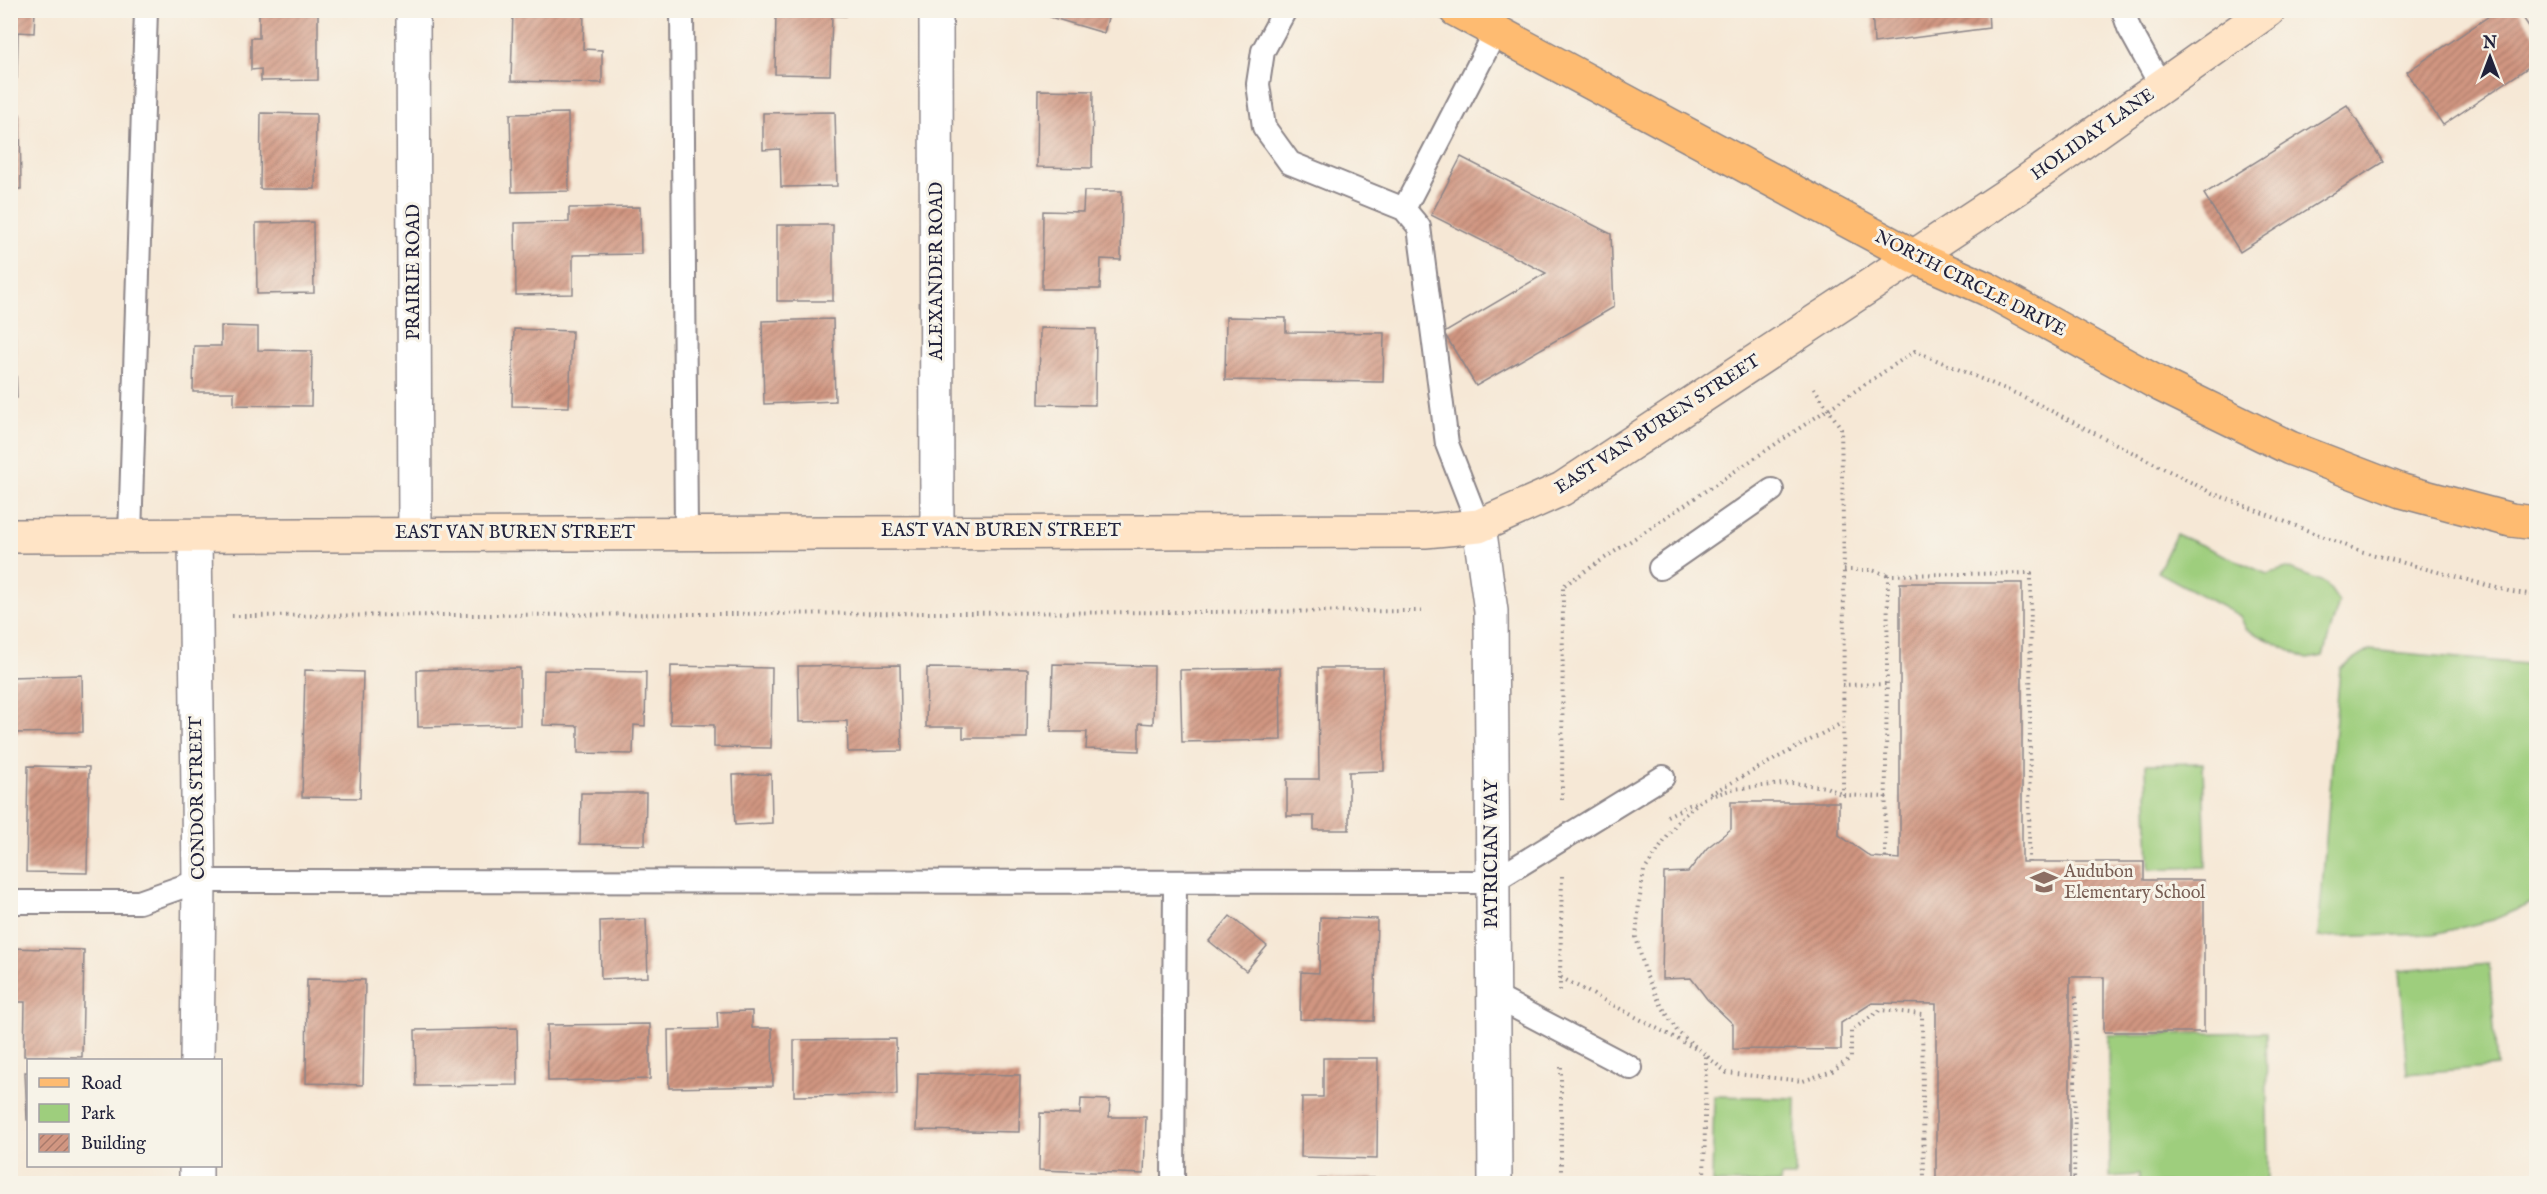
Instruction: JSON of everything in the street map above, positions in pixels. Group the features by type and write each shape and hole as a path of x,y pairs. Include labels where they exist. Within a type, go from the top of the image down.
{"main road":[{"name":"NORTH CIRCLE DRIVE","path":"1456,10 1915,257 1987,288 2161,385 2290,447 2402,491 2511,519 2536,523"}],"street":[{"name":"PRAIRIE ROAD","path":"413,10 415,534"},
{"name":"ALEXANDER ROAD","path":"936,10 938,531"},
{"name":"HOLIDAY LANE","path":"1915,257 2016,189 2259,13"},
{"name":"EAST VAN BUREN STREET","path":"10,536 1425,531 1479,526 1562,489 1915,257"},
{"name":"PATRICIAN WAY","path":"1479,526 1491,610 1495,1184"},
{"name":"CONDOR STREET","path":"195,536 199,881 197,1059"},
{"path":"196,1167 196,1184"}],"lane":[{"path":"130,536 146,10"},
{"path":"682,10 686,532"},
{"path":"1285,10 1263,51 1258,84 1264,128 1290,163 1404,209 1419,227 1447,444 1479,526"},
{"path":"2123,10 2129,28 2161,86"},
{"path":"1404,209 1496,31"},
{"path":"1660,568 1772,490"},
{"path":"10,902 139,902 199,881 1492,882 1663,777"},
{"path":"1173,1184 1175,882"},
{"path":"1494,996 1560,1033 1631,1068"}],"path":[{"path":"1561,1184 1563,586 1915,351 2024,397 2212,493 2349,547 2512,592 2536,595"},
{"path":"1814,388 1842,429 1843,795"},
{"path":"1844,570 1872,570 1888,575 2031,573 2029,862"},
{"path":"1885,858 1888,575"},
{"path":"195,616 1426,610"},
{"path":"1842,685 1887,684"},
{"path":"1661,819 1842,723"},
{"path":"1887,797 1843,795 1826,787 1793,783 1733,789 1702,799 1678,821 1644,871 1636,937 1646,975 1677,1031 1727,1072 1803,1081 1832,1071 1851,1058 1851,1031 1880,1010 1922,1014 1924,1184"},
{"path":"1560,977 1706,1054"},
{"path":"2074,1184 2076,992"},
{"path":"1704,1184 1706,1054"}],"green space":[{"path":"2176,534 2267,574 2287,568 2326,583 2339,602 2323,656 2307,659 2246,629 2240,616 2158,572"},
{"path":"2369,650 2536,665 2536,900 2534,902 2493,920 2434,934 2318,937 2340,668"},
{"path":"2203,763 2206,867 2149,869 2146,764"},
{"path":"2489,963 2497,1066 2407,1074 2399,971"},
{"path":"2266,1032 2268,1177 2263,1183 2139,1184 2139,1175 2110,1177 2109,1035"},
{"path":"1714,1096 1796,1098 1795,1177 1781,1177 1780,1183 1712,1183"}],"building":[{"path":"10,10 35,10 34,33 18,32 17,78 10,78"},
{"path":"259,10 318,10 318,80 261,81 261,69 251,70 251,38 259,38"},
{"path":"513,10 584,10 583,49 602,50 602,83 511,81"},
{"path":"776,10 846,10 846,16 832,16 830,75 775,74"},
{"path":"1052,10 1110,10 1104,33 1050,17"},
{"path":"1872,10 1988,10 1989,28 1874,43"},
{"path":"2498,10 2518,10 2536,37 2536,62 2443,125 2407,72"},
{"path":"1038,90 1093,91 1092,168 1037,167"},
{"path":"2347,105 2383,162 2240,252 2204,194"},
{"path":"835,112 837,186 781,187 780,149 763,150 763,113"},
{"path":"261,113 316,114 315,189 260,189"},
{"path":"568,113 569,191 512,192 510,114"},
{"path":"10,114 20,114 21,189 10,189"},
{"path":"1461,157 1611,234 1614,307 1476,386 1444,333 1546,273 1431,215"},
{"path":"1084,191 1122,191 1121,260 1101,259 1100,289 1042,289 1043,211 1083,212"},
{"path":"640,207 641,254 573,255 573,294 516,295 515,223 569,222 569,208"},
{"path":"313,222 314,293 257,294 256,223"},
{"path":"10,224 15,224 16,297 10,297"},
{"path":"777,225 833,225 833,301 777,301"},
{"path":"1226,317 1286,318 1286,332 1384,333 1383,382 1225,380"},
{"path":"833,319 835,401 764,404 762,321"},
{"path":"221,326 258,327 258,350 312,351 311,406 234,405 234,392 193,392 194,346 221,346"},
{"path":"1040,328 1096,329 1095,405 1039,404"},
{"path":"514,329 572,331 569,407 512,406"},
{"path":"10,331 15,331 17,398 10,398"},
{"path":"1900,583 2022,583 2022,862 2144,862 2144,880 2204,880 2204,1032 2104,1032 2104,977 2070,977 2070,1184 1936,1184 1936,1004 1872,1003 1841,1023 1841,1050 1733,1049 1733,1024 1707,999 1691,978 1662,979 1664,873 1688,872 1707,848 1731,829 1731,802 1839,802 1839,835 1871,857 1900,859"},
{"path":"1053,664 1154,666 1153,724 1139,723 1139,751 1086,749 1087,732 1051,732"},
{"path":"900,665 902,751 848,752 847,721 799,722 798,666"},
{"path":"671,666 772,668 771,748 714,747 714,725 670,724"},
{"path":"520,668 520,725 418,727 417,670"},
{"path":"927,668 1028,669 1027,738 963,738 963,727 926,727"},
{"path":"1280,668 1281,740 1182,742 1180,670"},
{"path":"1318,668 1383,668 1384,771 1349,772 1349,830 1314,830 1314,816 1287,816 1287,779 1319,779"},
{"path":"305,670 363,672 360,798 302,797"},
{"path":"544,670 646,672 645,726 634,725 633,754 578,753 578,726 543,725"},
{"path":"82,675 83,732 10,733 10,677"},
{"path":"28,766 89,767 87,873 26,872"},
{"path":"771,774 772,823 735,825 733,775"},
{"path":"581,793 646,793 645,845 580,844"},
{"path":"1230,916 1267,946 1246,971 1209,941"},
{"path":"1320,917 1377,919 1374,1021 1300,1019 1301,972 1319,973"},
{"path":"646,919 648,977 601,979 600,921"},
{"path":"10,948 84,950 82,1057 24,1056 25,1002 10,1002"},
{"path":"307,979 365,980 363,1085 306,1083"},
{"path":"752,1011 752,1028 772,1028 773,1086 669,1088 668,1030 718,1029 717,1012"},
{"path":"650,1024 650,1079 548,1081 547,1025"},
{"path":"517,1028 518,1085 416,1086 415,1030"},
{"path":"896,1039 897,1095 794,1096 794,1040"},
{"path":"1323,1058 1378,1058 1377,1159 1301,1157 1302,1097 1323,1097"},
{"path":"25,1072 27,1072 27,1120"},
{"path":"918,1073 1020,1075 1019,1132 916,1130"},
{"path":"1081,1099 1110,1100 1109,1117 1146,1117 1144,1174 1039,1170 1040,1113 1080,1114"},
{"path":"1374,1178 1374,1184 1318,1184 1318,1179"},
{"path":"1208,1180 1251,1181 1251,1184 1208,1184"}],"place":[{"name":"Audubon Elementary School","path":"2044,882"}]}
